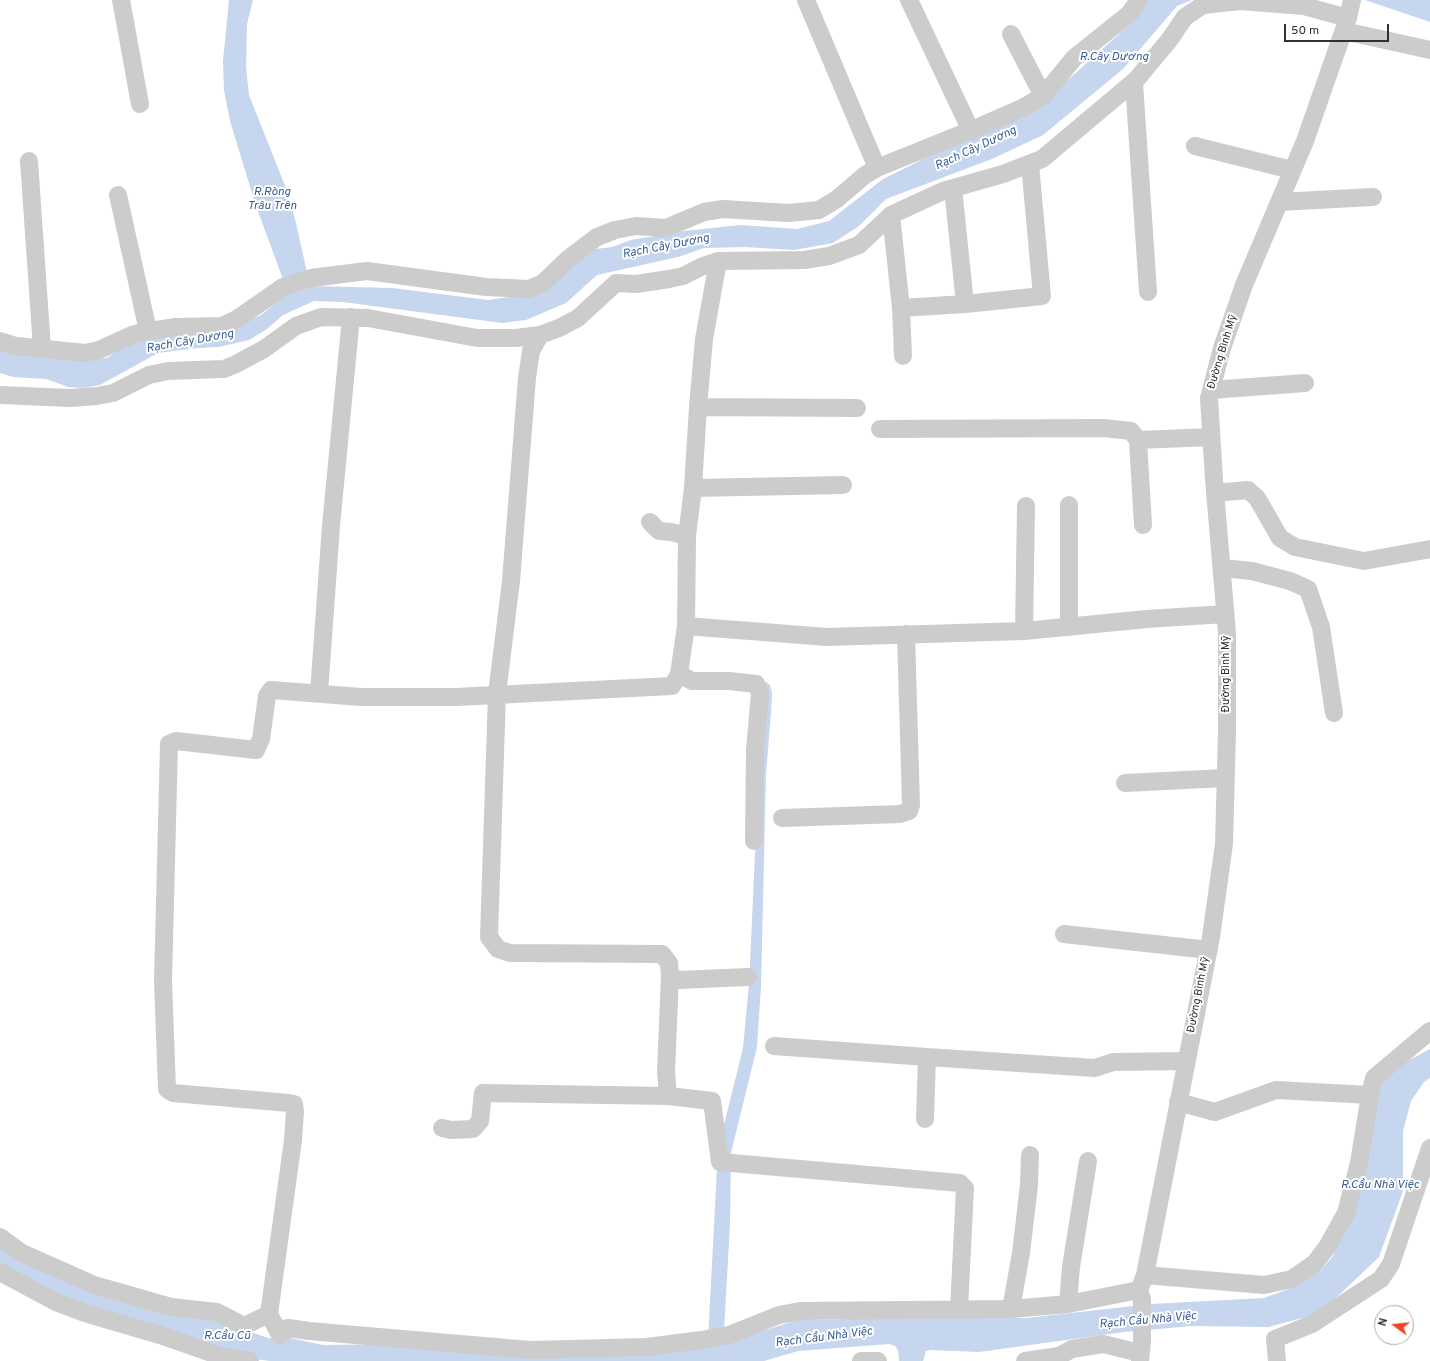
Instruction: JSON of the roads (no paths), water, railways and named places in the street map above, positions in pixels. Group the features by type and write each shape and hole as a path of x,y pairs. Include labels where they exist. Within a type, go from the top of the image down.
{"street":[{"path":"121,0 140,104"},
{"path":"806,0 877,168"},
{"path":"909,0 971,131"},
{"path":"0,341 16,346 85,353 99,350 132,335 148,331 176,327 222,326 237,320 283,287 311,278 367,271 486,287 529,289 543,283 568,259 597,237 615,230 636,226 666,228 704,212 723,209 788,213 819,210 837,199 865,175 877,168 971,131 1022,108 1043,96 1074,58 1129,14 1140,0"},
{"path":"0,395 70,398 97,396 113,393 149,375 168,371 217,370 236,364 264,350 296,326 321,317 351,317 385,320 477,338 516,338 540,335 559,328 578,318 616,283 636,284 683,276 703,266 718,261 804,260 829,256 858,245 891,214 953,188 1003,174 1042,159 1134,82 1170,39 1185,17 1203,5 1240,1 1304,6 1349,13 1430,50"},
{"name":"Đường Bình Mỹ","path":"1141,1352 1142,1288 1208,950 1224,844 1226,778 1225,614 1209,398 1229,327 1292,170 1349,13"},
{"path":"1011,34 1043,96"},
{"path":"1134,82 1148,292"},
{"path":"1195,146 1292,170"},
{"path":"29,161 42,348"},
{"path":"901,308 965,304 1042,296 1030,164"},
{"path":"953,188 965,304"},
{"path":"118,195 148,331"},
{"path":"1279,202 1373,197"},
{"path":"891,214 901,308 903,356"},
{"path":"718,261 704,339 698,407 693,488 687,536 686,626 679,674 672,686 497,694 361,697 272,690 268,692 261,738 256,750 176,741 172,742 168,747 163,981 167,1089 173,1093 294,1104 295,1112 293,1140 269,1314 280,1335 288,1328 317,1332 530,1350 647,1347 729,1335 779,1315 800,1311 1010,1309 1068,1304 1142,1288 1264,1285 1292,1279 1315,1263 1327,1247 1346,1212 1359,1163 1374,1078 1430,1030"},
{"path":"319,693 331,526 351,317"},
{"path":"540,335 531,351 527,378 511,581 497,694 489,937 498,949 510,953 662,954 669,963 670,976 666,1071 668,1096"},
{"path":"1211,390 1305,383"},
{"path":"698,407 858,408"},
{"path":"880,429 1103,428 1131,432 1138,440 1142,525"},
{"path":"1138,440 1211,437"},
{"path":"693,488 843,485"},
{"path":"1215,493 1248,490 1257,498 1280,538 1295,547 1364,561 1430,549"},
{"path":"1069,505 1069,627"},
{"path":"1024,631 1026,506"},
{"path":"650,522 659,531 687,536"},
{"path":"1222,568 1260,573 1290,581 1308,589 1321,627 1334,714"},
{"path":"686,626 828,637 1024,631 1225,614"},
{"path":"782,818 900,814 909,811 911,805 906,634"},
{"path":"679,674 692,681 729,681 756,684 760,692 756,750 754,841"},
{"path":"1125,783 1226,778"},
{"path":"1064,934 1208,950"},
{"path":"670,976 679,980 748,977"},
{"path":"774,1046 927,1058 1095,1068 1113,1062 1186,1061"},
{"path":"925,1119 927,1058"},
{"path":"1178,1102 1215,1112 1276,1090 1370,1095"},
{"path":"442,1128 452,1130 473,1129 480,1121 483,1093 668,1096 712,1101 720,1162 960,1184 965,1188 960,1309"},
{"path":"1277,1361 1275,1339 1312,1324 1381,1279 1391,1264 1430,1148"},
{"path":"1010,1309 1021,1253 1029,1185 1030,1155"},
{"path":"1068,1304 1071,1267 1088,1161"},
{"path":"0,1237 22,1253 94,1285 171,1306 217,1312 244,1326 269,1314"},
{"path":"0,1272 56,1302 85,1313 160,1335 220,1356 250,1361"},
{"path":"1025,1361 1060,1356 1072,1349 1103,1344 1141,1352"},
{"path":"861,1361 878,1361"}],"water":[{"name":"R.Cây Dương","path":"229,0 253,0 247,24 246,67 249,95 286,188 296,223 310,286 392,288 488,300 509,297 575,263 596,249 612,247 631,240 683,231 741,225 797,229 829,221 883,179 954,144 1033,111 1127,27 1147,0 1192,0 1177,6 1123,69 1043,135 992,159 886,199 859,226 833,243 794,250 745,247 704,248 678,257 597,275 566,303 526,320 502,323 343,302 314,301 283,315 267,329 249,340 219,347 158,353 100,385 83,388 68,387 46,379 13,377 0,373 0,344 86,360 107,358 129,343 176,333 230,329 261,315 288,293 255,203 230,121 224,90 223,61"},
{"path":"1365,0 1430,0 1430,22"},
{"name":"R.Cầu Nhà Việc","path":"766,682 770,685 772,693 766,774 761,986 757,1047 731,1153 730,1224 724,1331 731,1341 797,1320 833,1320 888,1316 1026,1318 1151,1304 1264,1298 1294,1287 1321,1270 1333,1256 1340,1239 1381,1084 1393,1069 1430,1049 1430,1078 1424,1082 1411,1101 1403,1131 1403,1191 1379,1257 1339,1295 1314,1315 1268,1327 1191,1326 1124,1332 979,1352 931,1350 926,1351 923,1361 899,1361 898,1350 895,1346 889,1344 798,1351 764,1361 270,1361 255,1359 30,1287 0,1269 0,1241 6,1246 268,1338 290,1338 323,1345 708,1340 718,1149 743,1048 749,984 763,683"}],"water label":[{"name":"Rạch Cây Dương","path":"976,149"},
{"name":"R.Ròng Trâu Trên","path":"272,200"},
{"name":"Rạch Cây Dương","path":"666,247"},
{"name":"Rạch Cây Dương","path":"190,342"},
{"name":"Rạch Cầu Nhà Việc","path":"1148,1321"},
{"name":"R.Cầu Cũ","path":"227,1337"},
{"name":"Rạch Cầu Nhà Việc","path":"824,1338"}]}
